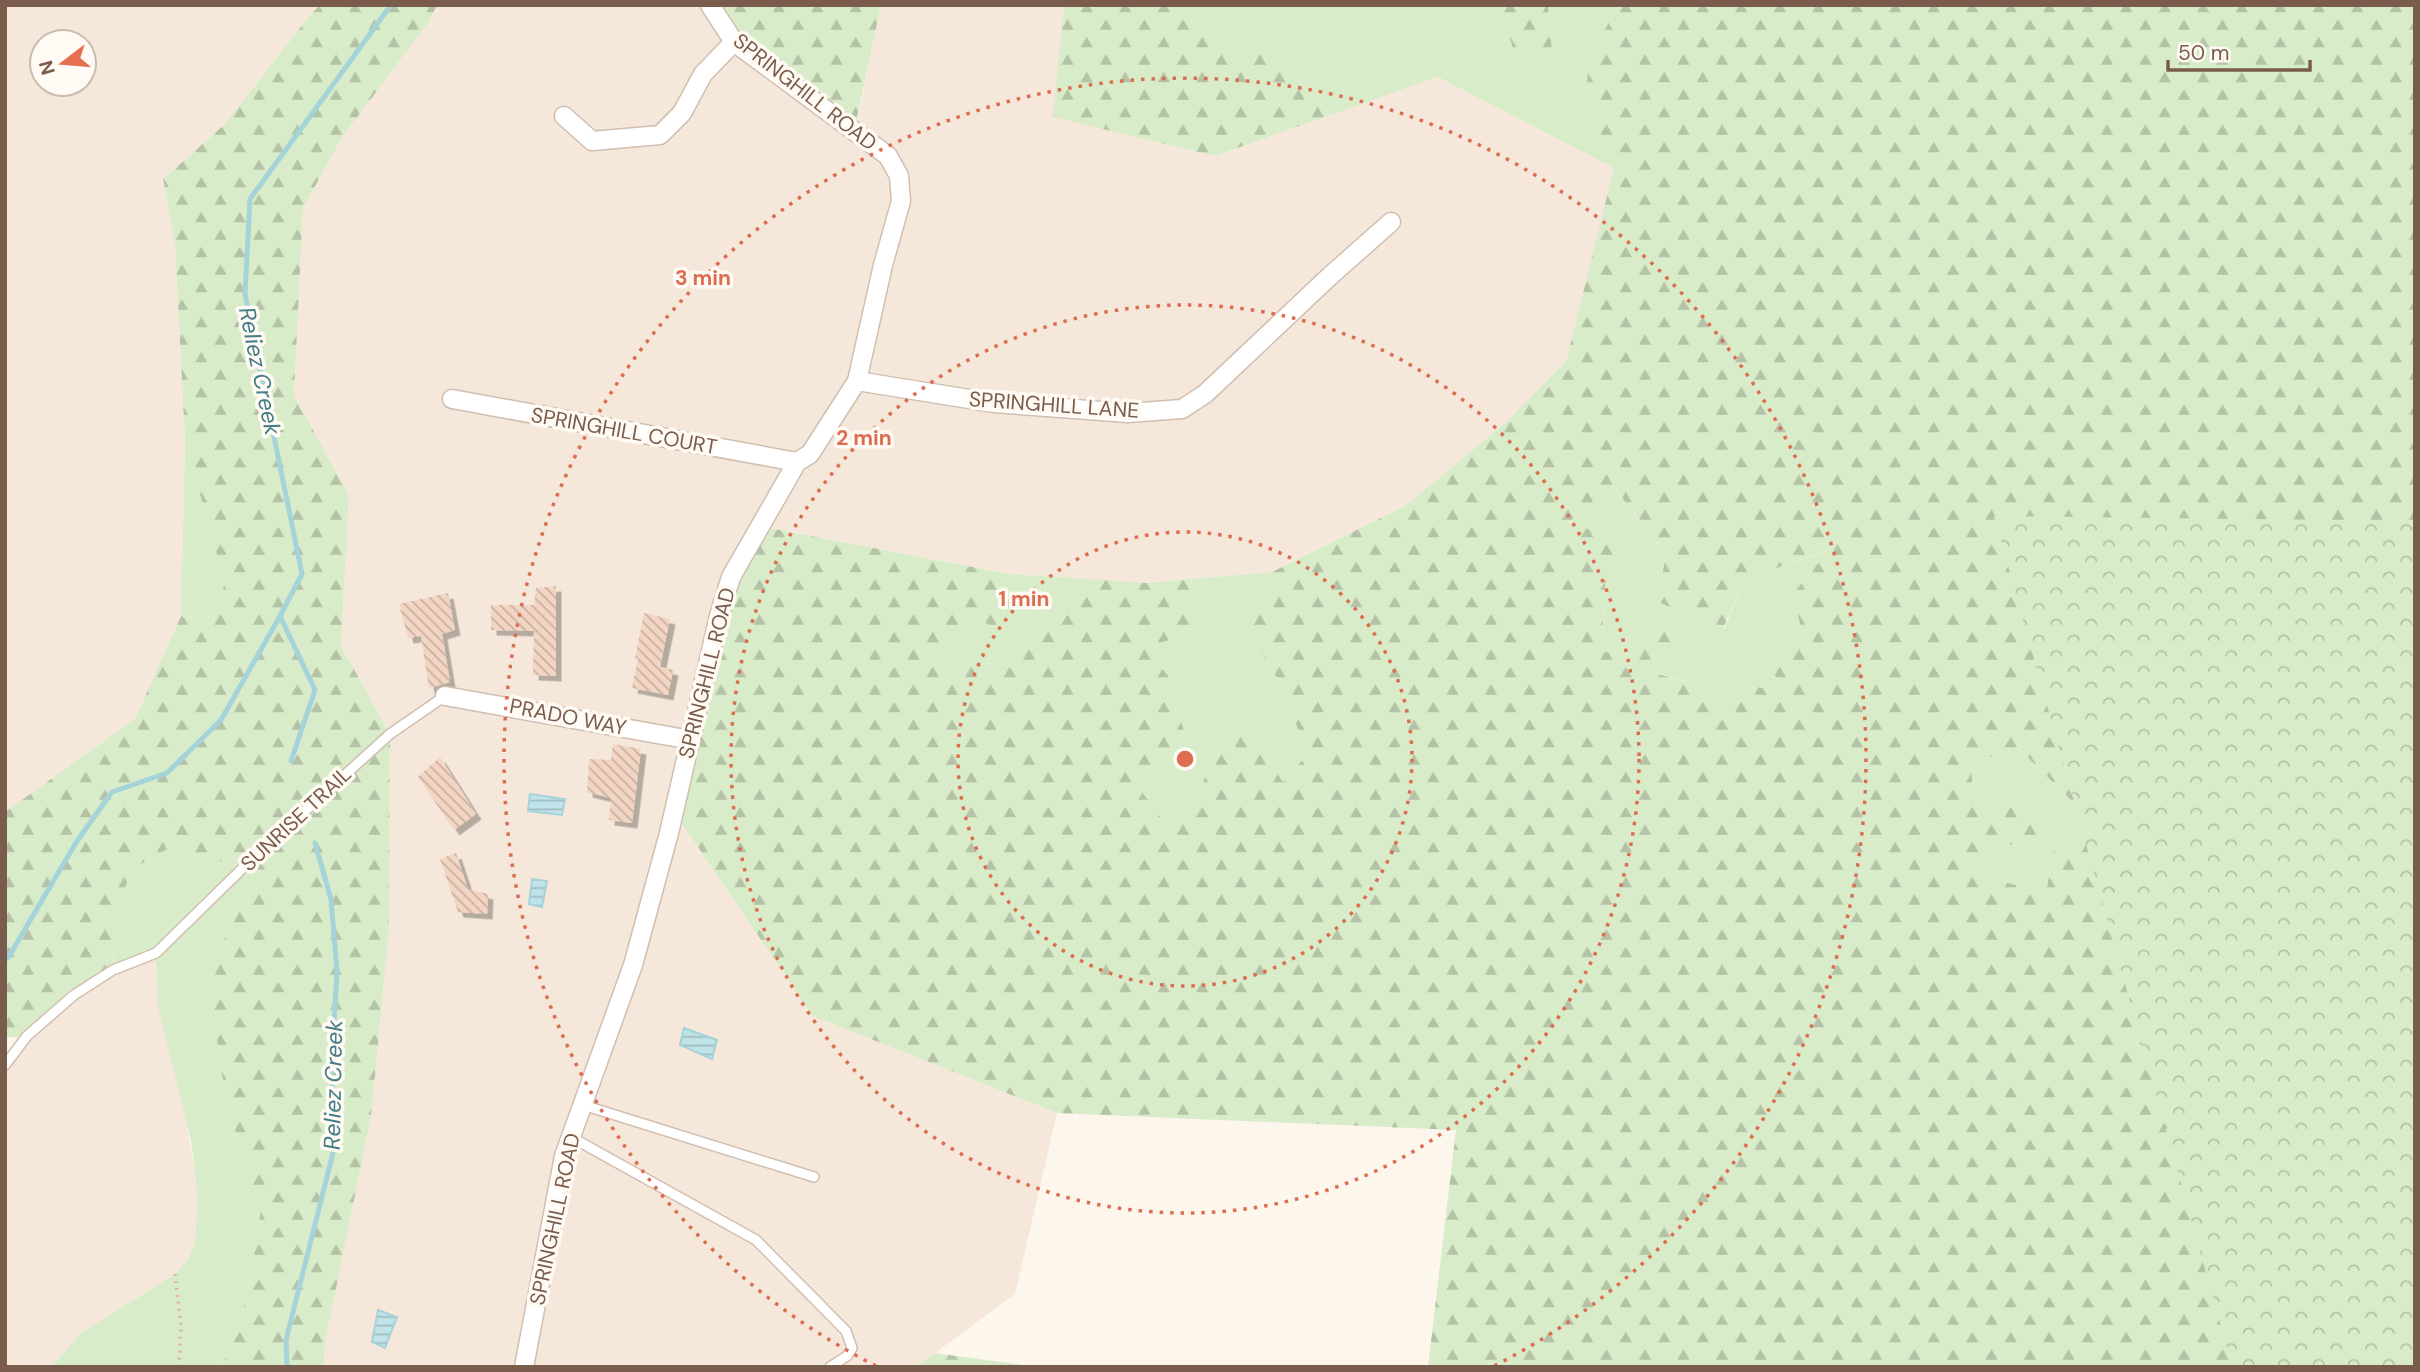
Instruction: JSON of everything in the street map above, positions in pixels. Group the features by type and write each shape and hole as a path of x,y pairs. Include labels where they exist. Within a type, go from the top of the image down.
{"street":[{"name":"SPRINGHILL ROAD","path":"524,1367 564,1156 633,965 669,833 719,616 731,577 797,463 810,454 857,381 883,265 901,201 899,177 888,156 734,42 710,5"},
{"path":"564,116 592,141 660,135 682,113 703,75 734,42"},
{"name":"SPRINGHILL LANE","path":"857,381 994,403 1128,413 1182,409 1205,394 1391,222"},
{"name":"SPRINGHILL COURT","path":"452,399 797,463"},
{"name":"PRADO WAY","path":"445,696 691,740"}],"lane":[{"name":"SUNRISE TRAIL","path":"5,1065 27,1037 74,995 113,970 156,953 249,862 390,734 445,696"},
{"path":"583,1105 814,1177"},
{"path":"571,1137 756,1240 846,1331 852,1348 848,1356 830,1367"}],"path":[{"path":"175,1274 181,1325 179,1367"}],"shaded area":[{"path":"5,5 320,5 225,124 163,179 175,244 185,441 181,616 135,719 5,812"},
{"path":"437,5 710,5 855,131 881,5 1064,5 1054,117 1215,156 1438,77 1614,168 1566,361 1504,424 1405,506 1272,572 1145,583 1009,574 761,526 813,1016 1057,1113 1015,1294 916,1367 324,1367 325,1342 371,1117 389,929 390,734 341,646 349,495 294,397 303,208 343,136 428,23"},
{"path":"156,953 195,1172 195,1242 188,1259 175,1274 81,1333 51,1367 5,1367 5,1065 27,1036 113,970"}],"green space":[{"path":"320,5 437,5 428,23 343,136 303,208 294,396 349,495 341,646 390,734 389,929 371,1117 325,1342 324,1367 222,1367 247,1299 261,1209 227,1106 210,993 229,923 268,874 169,848 131,870 115,918 113,970 27,1036 5,1038 5,812 135,719 181,616 211,624 225,583 185,441 175,244 163,179 225,124"},
{"path":"710,5 881,5 854,132 783,79"},
{"path":"1064,5 1190,5 1215,51 1265,46 1331,115 1215,156 1053,117"},
{"path":"1190,5 1499,5 1515,54 1551,52 1548,5 1618,5 1590,60 1586,95 1614,168 1438,77 1331,115 1265,46 1215,51"},
{"path":"1499,5 1548,5 1552,53 1515,54"},
{"path":"1618,5 2415,5 2415,1367 1428,1367 1456,1130 1057,1113 813,1016 668,803 719,616 760,526 1009,574 1022,599 1002,632 969,614 937,661 1003,664 1055,627 1104,580 1145,583 1191,579 1199,630 1145,648 1169,677 1184,731 1139,788 1169,829 1198,795 1219,743 1246,729 1283,782 1307,755 1284,690 1250,633 1272,572 1405,506 1504,424 1566,361 1614,168 1586,95 1589,60","holes":["1612,485 1666,554 1658,602 1723,629 1744,580 1830,549 1792,595 1802,630 1766,661 1787,694 1745,684 1724,712 1705,687 1658,674 1692,634 1642,628 1643,654 1601,652 1605,584 1625,541 1569,523","2019,749 2075,804 2082,831 2053,852 2046,893 1985,877 1975,833 2032,851 2041,817 1973,796 1971,762"]},
{"path":"185,441 225,583 211,624 181,616"},
{"path":"1611,484 1724,629 1744,580 1831,549 1802,630 1788,694 1724,712 1705,687 1657,673 1691,634 1643,628 1643,654 1601,652 1605,584 1625,541 1569,524"},
{"path":"1994,516 2415,521 2415,1367 2216,1367 2231,1362"},
{"path":"1272,572 1250,633 1284,690 1307,755 1283,783 1246,729 1220,743 1198,795 1168,830 1139,788 1184,731 1169,677 1144,648 1199,630 1191,579"},
{"path":"1009,574 1104,580 1055,627 1003,664 936,661 969,614 1002,632 1021,599"},
{"path":"2019,749 2075,804 2082,831 2053,852 2046,893 1985,877 1974,832 1971,762"},
{"path":"169,848 268,874 229,923 227,1106 261,1209 247,1299 222,1367 51,1367 81,1333 175,1274 188,1259 195,1242 197,1202 191,1141 158,1006 156,953 113,970 115,918 131,870"},
{"path":"934,1353 1038,1367 916,1367"}],"water":[{"path":"530,794 565,799 562,815 528,811"},
{"path":"532,879 547,881 542,907 529,904"},
{"path":"684,1028 717,1040 712,1059 680,1045"},
{"path":"378,1310 397,1317 385,1348 372,1342"}],"building":[{"path":"556,586 556,676 533,675 534,631 491,630 491,605 534,605 536,588"},
{"path":"448,593 455,630 442,634 450,682 429,688 421,636 408,638 399,604"},
{"path":"644,613 670,619 660,667 673,670 668,695 632,688"},
{"path":"613,744 641,749 632,823 609,820 611,798 587,792 589,759 611,760"},
{"path":"440,757 476,814 454,830 418,777"},
{"path":"456,853 468,889 488,894 487,914 458,912 440,859"}],"waterway":[{"name":"Reliez Creek","path":"291,761 315,690 280,616 302,574 245,294 250,199 391,5"},
{"path":"5,960 77,841 112,792 167,773 221,720 280,616"},
{"name":"Reliez Creek","path":"287,1367 286,1340 336,1141 331,1072 337,972 331,899 315,843"}]}
